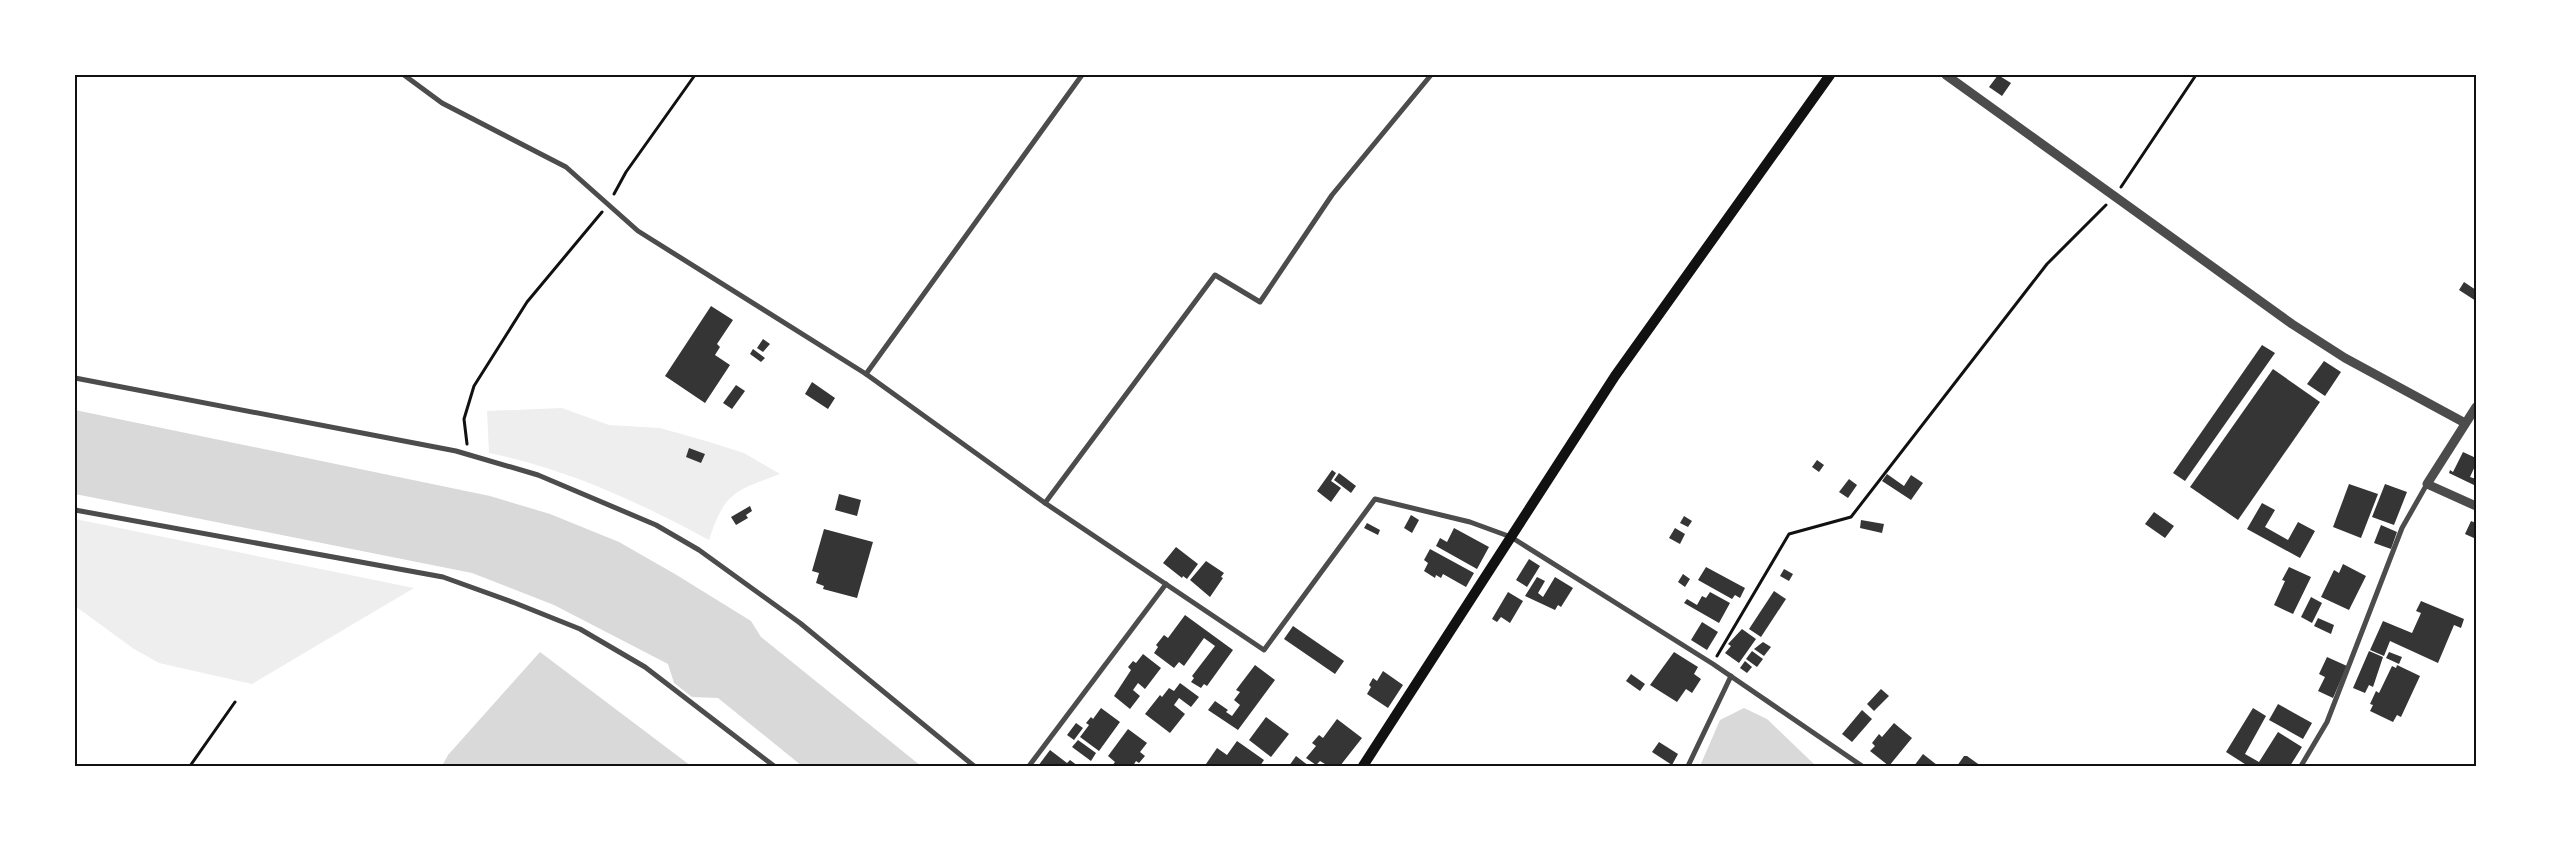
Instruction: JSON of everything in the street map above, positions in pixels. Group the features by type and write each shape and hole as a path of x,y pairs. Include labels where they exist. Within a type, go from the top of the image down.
{"main road":[{"path":"1363,766 1615,376 1830,75"}],"street":[{"path":"404,75 442,103 566,167 638,231 866,374 1045,504 1264,650 1374,499 1470,522 1511,537 1732,676 1862,766"},
{"path":"866,374 1082,75"},
{"path":"1045,504 1215,275 1260,302 1332,195 1431,75"},
{"path":"1946,75 2292,324 2345,358 2465,423"},
{"path":"75,378 468,454 538,475 656,525 699,550 800,623 974,766"},
{"path":"2302,766 2327,722 2402,528 2427,484 2476,407"},
{"path":"2427,484 2476,506"},
{"path":"75,510 443,578 514,603 580,629 645,667 774,766"},
{"path":"1029,766 1166,584"},
{"path":"1688,766 1732,676"}],"path":[{"path":"468,454 464,419 474,386 527,302 608,204 626,172 694,75"},
{"path":"1713,664 1789,534 1851,517 2047,264 2114,196 2196,75"},
{"path":"190,766 234,702"}],"shaded area":[{"path":"562,408 609,425 660,428 706,441 744,453 780,474 742,489 734,495 721,511 709,540 602,488 546,468 489,453 487,411"},
{"path":"75,410 490,496 550,514 619,542 751,621 761,637 921,766 802,766 718,698 692,697 674,683 668,664 554,605 472,573 75,494"},
{"path":"75,519 414,588 252,684 159,663 134,649 75,606"},
{"path":"540,652 691,766 442,766 448,755"},
{"path":"1744,708 1767,719 1816,766 1700,766 1720,720"}],"building":[{"path":"1998,75 2011,83 2002,96 1989,87"},
{"path":"2464,282 2476,290 2476,301 2459,290"},
{"path":"711,306 733,320 717,344 720,347 715,355 730,365 705,403 665,376"},
{"path":"763,339 770,344 763,352 757,348"},
{"path":"2262,345 2275,353 2185,481 2173,473"},
{"path":"753,349 765,358 761,362 750,354"},
{"path":"2324,361 2341,372 2325,396 2307,384"},
{"path":"2273,369 2320,402 2238,520 2190,487"},
{"path":"812,382 835,398 828,409 805,394"},
{"path":"736,385 745,391 732,409 723,403"},
{"path":"689,448 705,454 701,463 686,457"},
{"path":"2463,452 2476,458 2476,464 2470,477 2476,479 2476,486 2449,473 2450,470 2453,472"},
{"path":"1817,460 1824,465 1819,472 1812,467"},
{"path":"1332,470 1336,473 1331,481 1341,488 1331,502 1317,491"},
{"path":"1339,473 1356,486 1351,493 1334,480"},
{"path":"1887,474 1904,486 1911,475 1923,483 1911,500 1882,481"},
{"path":"1849,479 1857,485 1848,498 1839,492"},
{"path":"2349,484 2378,494 2361,538 2333,527"},
{"path":"2385,484 2407,492 2394,525 2372,517"},
{"path":"839,494 861,500 857,516 835,510"},
{"path":"2262,503 2275,510 2265,527 2288,540 2298,522 2315,531 2300,558 2247,529"},
{"path":"750,506 752,511 746,515 748,518 736,525 731,517"},
{"path":"2154,512 2174,526 2165,538 2145,524"},
{"path":"1411,515 1419,520 1412,533 1404,528"},
{"path":"1684,516 1692,521 1688,527 1680,523"},
{"path":"1861,520 1884,524 1882,533 1860,528"},
{"path":"2471,521 2476,523 2476,539 2465,534"},
{"path":"1367,523 1380,530 1378,535 1364,528"},
{"path":"2381,525 2397,532 2391,549 2374,543"},
{"path":"1454,528 1489,547 1477,569 1436,546 1440,538 1447,542"},
{"path":"1675,528 1685,534 1680,544 1669,538"},
{"path":"824,529 873,542 857,598 823,589 824,586 816,583 819,573 812,571"},
{"path":"1176,547 1198,564 1187,579 1183,576 1182,578 1163,563"},
{"path":"1430,549 1474,573 1466,587 1443,574 1441,578 1436,575 1435,578 1424,571 1428,563 1424,560"},
{"path":"1529,559 1540,566 1527,587 1516,580"},
{"path":"1206,561 1224,573 1221,577 1223,578 1210,597 1190,580"},
{"path":"2343,564 2366,576 2349,610 2321,597 2334,570 2339,573"},
{"path":"1706,567 1745,588 1740,598 1735,595 1732,599 1698,580"},
{"path":"2289,567 2311,577 2293,614 2274,605 2285,581 2282,580"},
{"path":"1784,569 1793,574 1789,581 1780,576"},
{"path":"1683,574 1690,579 1685,587 1678,582"},
{"path":"1537,577 1545,581 1538,593 1543,597 1555,577 1573,588 1561,607 1558,605 1555,610 1525,596"},
{"path":"1774,591 1786,599 1761,637 1749,629"},
{"path":"1508,592 1523,601 1510,623 1501,617 1497,622 1492,619"},
{"path":"1710,592 1730,603 1719,623 1684,603 1687,599 1697,605 1702,596 1706,598"},
{"path":"2311,597 2322,603 2312,623 2301,617"},
{"path":"2421,601 2464,619 2461,628 2454,625 2438,663 2390,641 2384,656 2370,650 2383,621 2412,633 2421,613 2416,611"},
{"path":"1185,615 1233,650 1207,686 1204,684 1201,688 1191,682 1194,678 1192,676 1215,646 1204,638 1184,666 1179,662 1174,668 1154,653 1158,647 1156,645 1164,635 1168,638"},
{"path":"2318,618 2334,625 2331,634 2314,626"},
{"path":"1702,622 1718,632 1707,650 1691,640"},
{"path":"1293,626 1344,661 1335,674 1284,639"},
{"path":"1742,629 1756,639 1739,663 1725,653 1731,646 1728,644"},
{"path":"1763,642 1771,647 1764,656 1754,649"},
{"path":"1752,651 1763,659 1757,667 1746,659"},
{"path":"2369,651 2383,657 2373,687 2369,685 2365,693 2353,688"},
{"path":"1674,652 1698,667 1694,674 1701,679 1692,693 1686,689 1677,702 1650,685"},
{"path":"2389,652 2402,657 2399,664 2386,658"},
{"path":"1143,654 1161,668 1145,689 1138,683 1133,690 1140,696 1130,709 1114,696 1131,670 1128,667 1133,661 1136,663"},
{"path":"2327,657 2347,666 2333,698 2318,691 2325,677 2319,674"},
{"path":"1745,661 1752,667 1747,673 1740,668"},
{"path":"1255,665 1275,680 1238,730 1208,710 1215,701 1228,710 1226,712 1232,716 1240,705 1234,700 1240,692 1236,690"},
{"path":"2397,665 2420,676 2401,717 2397,715 2393,722 2370,711 2373,705 2370,704 2376,691 2379,693 2392,666 2396,668"},
{"path":"1383,671 1403,685 1388,708 1367,694 1373,678 1377,681"},
{"path":"1631,674 1645,684 1640,691 1626,681"},
{"path":"1180,683 1199,697 1191,707 1179,698 1174,705 1185,714 1170,733 1145,714 1160,695 1162,697 1169,688 1174,691"},
{"path":"1881,689 1889,696 1874,711 1867,704"},
{"path":"2278,704 2312,723 2303,739 2269,720"},
{"path":"1101,708 1120,722 1099,751 1080,737 1089,725 1086,723 1091,717 1093,719"},
{"path":"2253,708 2266,716 2245,754 2259,762 2278,732 2302,747 2290,766 2248,766 2226,752"},
{"path":"1862,710 1872,719 1852,742 1842,734"},
{"path":"1266,717 1289,734 1271,757 1249,740"},
{"path":"1337,719 1362,738 1340,766 1324,766 1325,764 1320,761 1316,765 1306,758 1316,746 1312,743 1319,735 1323,738"},
{"path":"1076,723 1083,728 1074,740 1067,735"},
{"path":"1894,723 1912,738 1889,766 1870,751 1875,746 1872,743 1879,734 1882,737"},
{"path":"1128,729 1147,743 1140,752 1145,756 1139,763 1136,761 1133,766 1112,766 1115,762 1108,756"},
{"path":"1078,740 1096,753 1091,761 1072,747"},
{"path":"1237,741 1264,760 1260,766 1209,766 1206,764 1217,748 1227,755"},
{"path":"1659,742 1678,754 1672,765 1652,752"},
{"path":"1050,750 1067,763 1070,760 1078,766 1038,766"},
{"path":"1923,754 1937,765 1914,766"},
{"path":"1296,756 1309,766 1289,766"},
{"path":"1964,756 1967,756 1981,766 1957,766"}]}
